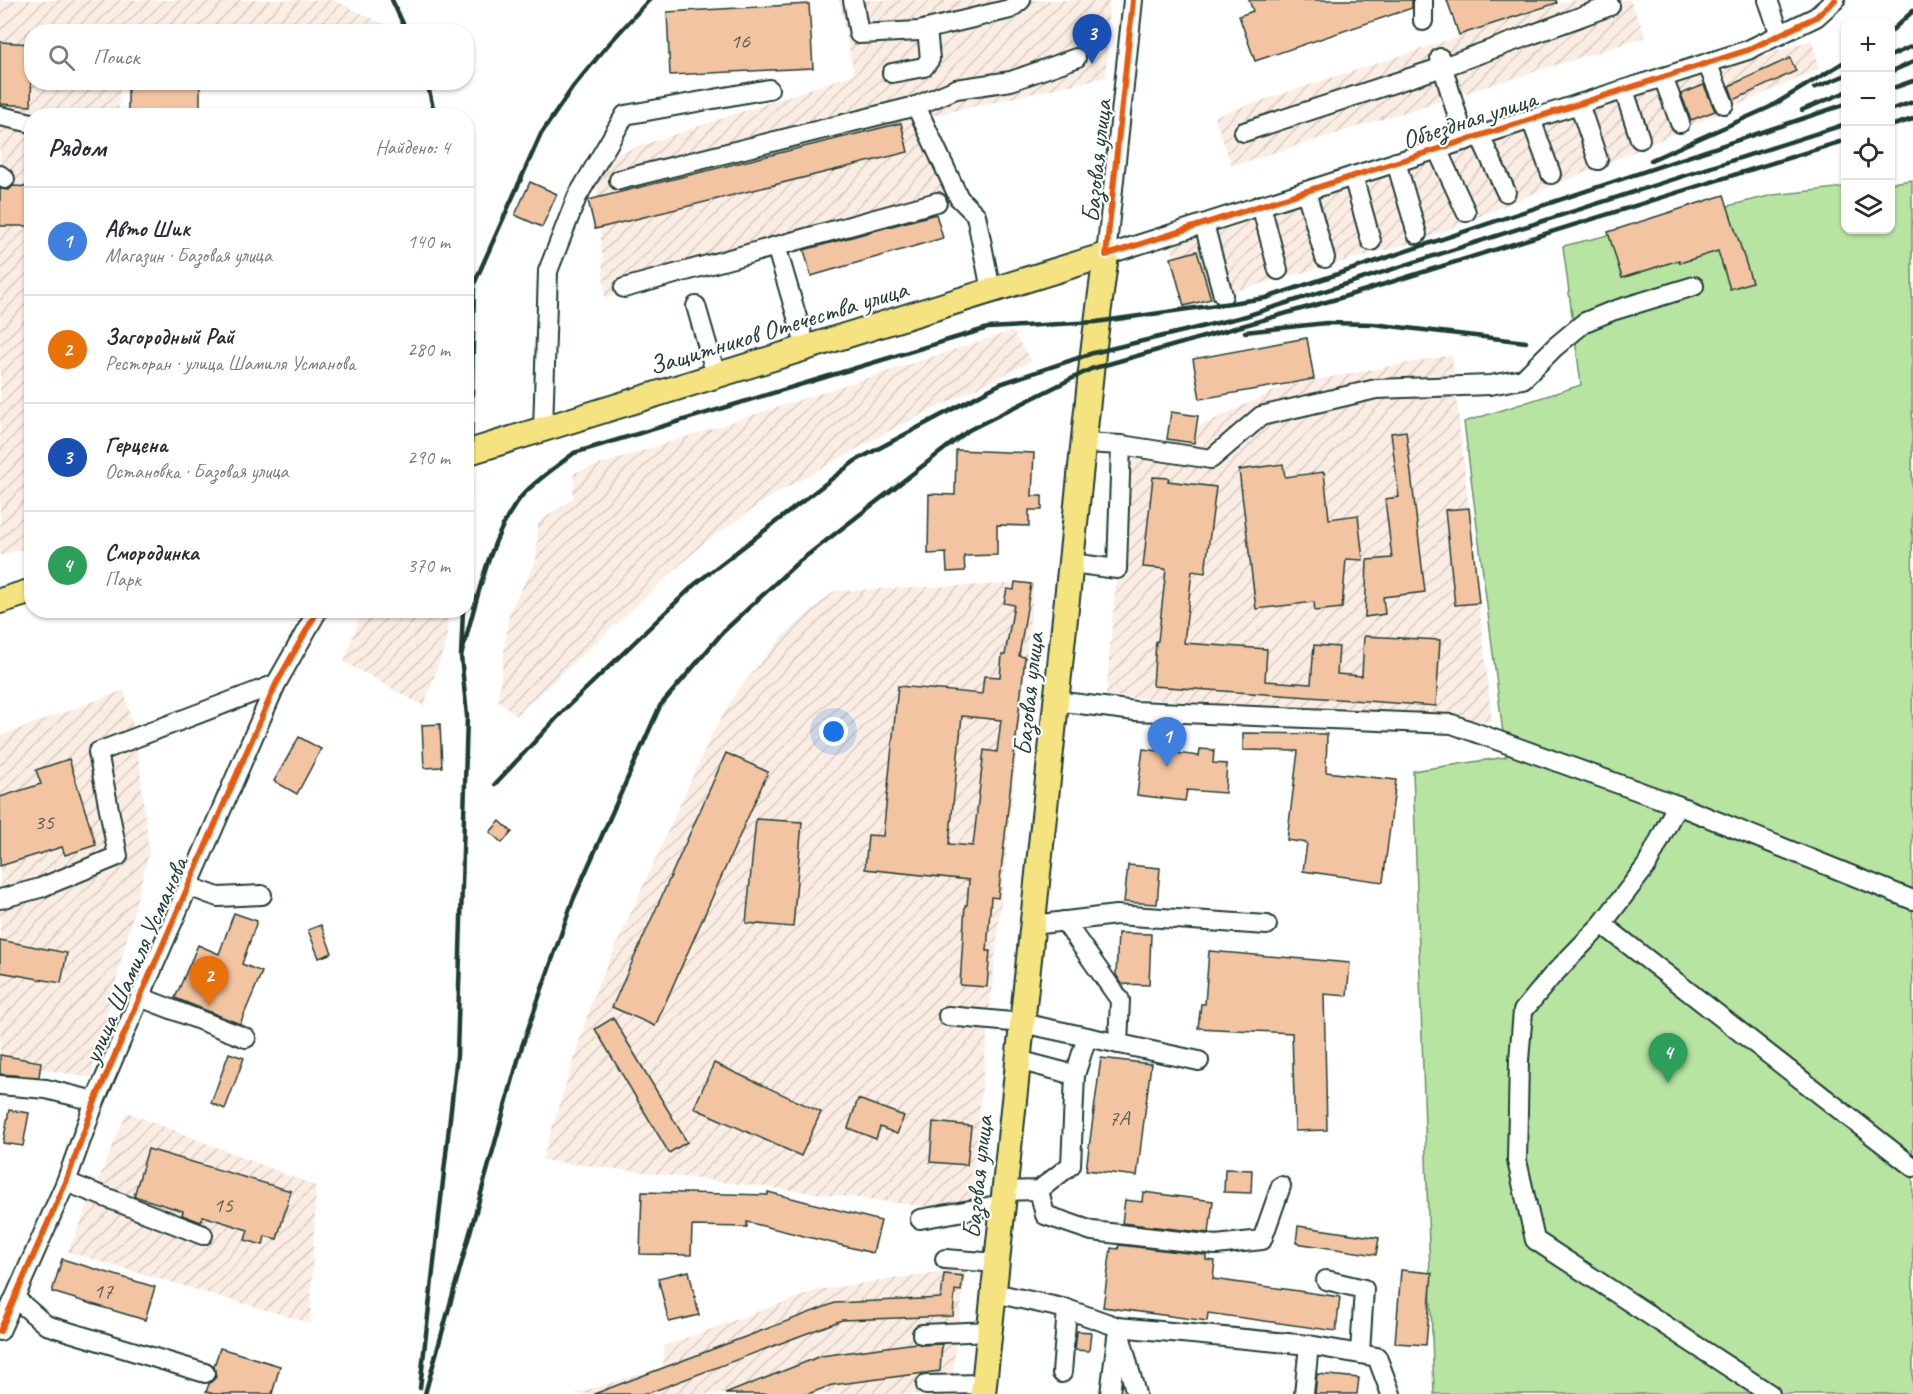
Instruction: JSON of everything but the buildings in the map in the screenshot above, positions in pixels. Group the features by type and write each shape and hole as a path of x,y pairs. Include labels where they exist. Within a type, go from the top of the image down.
{"main road":[{"name":"Защитников Отечества улица","path":"474,451 1106,255"},
{"name":"Базовая улица","path":"983,1389 1106,255"},
{"path":"0,601 24,594"}],"street":[{"path":"853,0 859,34 927,28 1010,9 1021,0"},
{"name":"Базовая улица","path":"1106,255 1133,0"},
{"path":"1423,0 1423,21"},
{"path":"1768,0 1780,35"},
{"name":"Объездная улица","path":"1106,255 1748,50 1816,17 1835,0"},
{"path":"1244,132 1441,62 1610,6"},
{"path":"892,73 924,67 930,59 927,28"},
{"path":"619,180 916,106 956,89 1011,81 1076,58"},
{"path":"1441,62 1472,138 1506,192"},
{"path":"1707,63 1724,104"},
{"path":"1663,77 1680,123"},
{"path":"543,429 549,271 577,197 625,116 769,89"},
{"path":"1624,90 1640,139"},
{"path":"1579,104 1598,160"},
{"path":"916,106 959,198 976,215 991,290"},
{"path":"0,116 24,121"},
{"path":"1531,119 1551,174"},
{"path":"1437,149 1466,212"},
{"path":"1396,162 1417,234"},
{"path":"1353,176 1371,242"},
{"path":"1306,191 1325,258"},
{"path":"624,288 937,202"},
{"path":"1261,206 1278,270"},
{"path":"1203,224 1223,295"},
{"path":"776,246 806,348"},
{"path":"1084,443 1121,445 1211,459 1261,416 1376,389 1490,385 1523,379 1555,347 1585,322 1612,311 1694,286"},
{"path":"696,306 716,375"},
{"path":"1071,563 1117,569 1121,445"},
{"name":"улица Шамиля Усманова","path":"0,1331 66,1182 94,1101 276,684 313,618"},
{"path":"0,899 40,888 117,856 98,752 276,684"},
{"path":"1056,701 1135,711 1452,724 1677,805 1913,900"},
{"path":"1677,805 1647,865 1602,924 1551,977 1523,1011 1519,1060 1517,1161 1535,1240 1770,1394"},
{"path":"188,886 218,897 262,895"},
{"path":"1033,925 1116,915 1267,925"},
{"path":"1064,921 1120,1000 1118,1044"},
{"path":"1602,924 1913,1167"},
{"path":"140,997 246,1038"},
{"path":"948,1016 1022,1023 1199,1061"},
{"path":"920,1220 1039,1190 1071,1165 1075,1075 1087,1037"},
{"path":"1018,1060 1075,1075"},
{"path":"0,1084 46,1089 94,1101"},
{"path":"66,1182 203,1235"},
{"path":"1039,1190 1045,1215 1092,1231 1216,1245 1262,1240 1281,1186"},
{"path":"945,1259 997,1263"},
{"path":"1326,1280 1364,1289 1360,1353"},
{"path":"994,1293 1067,1309 1118,1327 1309,1345 1377,1357 1390,1394"},
{"path":"15,1298 46,1325 205,1373"},
{"path":"1062,1373 1067,1309"},
{"path":"1110,1394 1118,1327"},
{"path":"1118,1327 1136,1394"},
{"path":"922,1334 990,1331"},
{"path":"1304,1394 1309,1345"},
{"path":"926,1385 983,1389"}],"shaded area":[{"path":"0,0 334,0 383,24 24,24 24,90 120,90 118,108 24,108 24,548 0,556"},
{"path":"839,0 1109,0 1106,77 926,117 950,205 605,298 595,161 854,74"},
{"path":"1572,0 1630,0 1646,37 1232,166 1214,116"},
{"path":"1812,40 1819,69 1617,159 1425,239 1188,304 1171,246"},
{"path":"1012,331 1032,361 891,430 773,495 705,542 516,716 498,700 509,612 536,562 538,523 573,498 574,473"},
{"path":"1452,355 1492,722 1106,696 1126,461 1287,385"},
{"path":"1034,583 982,1084 971,1212 542,1160 595,992 710,738 737,691 782,637 834,591"},
{"path":"359,618 448,618 447,640 424,706 344,662"},
{"path":"124,690 137,744 149,852 91,1078 0,1061 0,736"},
{"path":"127,1112 316,1186 310,1323 68,1252"},
{"path":"966,1268 950,1394 574,1394 663,1367 664,1346 818,1290"}],"green space":[{"path":"1912,180 1913,1394 1434,1394 1413,771 1506,757 1464,422 1581,385 1563,246 1773,195 1841,187 1841,234 1895,234 1895,182"}],"railway":[{"path":"392,0 403,24"},
{"path":"474,284 541,134 573,87 649,0"},
{"path":"1895,27 1913,11"},
{"path":"1895,54 1913,46"},
{"path":"1895,70 1913,62"},
{"path":"1651,160 1770,107 1841,64"},
{"path":"1814,88 1841,77"},
{"path":"1895,87 1913,81"},
{"path":"429,90 433,108"},
{"path":"1802,110 1841,94"},
{"path":"1895,108 1913,102"},
{"path":"474,609 484,573 510,513 532,485 574,453 988,328 1096,322 1266,298 1841,106"},
{"path":"1895,124 1913,119"},
{"path":"495,784 567,707 695,584 855,461 1000,384 1093,353 1246,316 1841,126"},
{"path":"425,1394 522,1046 573,900 660,706 723,632 796,564 969,430 1091,369 1340,298 1841,142"},
{"path":"1245,332 1326,323 1373,324 1526,342"},
{"path":"420,1388 457,1055 467,716 461,656 463,618"},
{"path":"461,656 472,618"}],"cycle path":[{"path":"1133,0 1106,255 1748,50 1816,17 1835,0"},
{"path":"0,1331 66,1182 95,1101 276,684 313,618"}],"place":[{"name":"Герцена","path":"1092,64"},
{"name":"Авто Шик","path":"1167,767"},
{"name":"Загородный Рай","path":"209,1006"},
{"name":"Смородинка","path":"1668,1083"}]}
